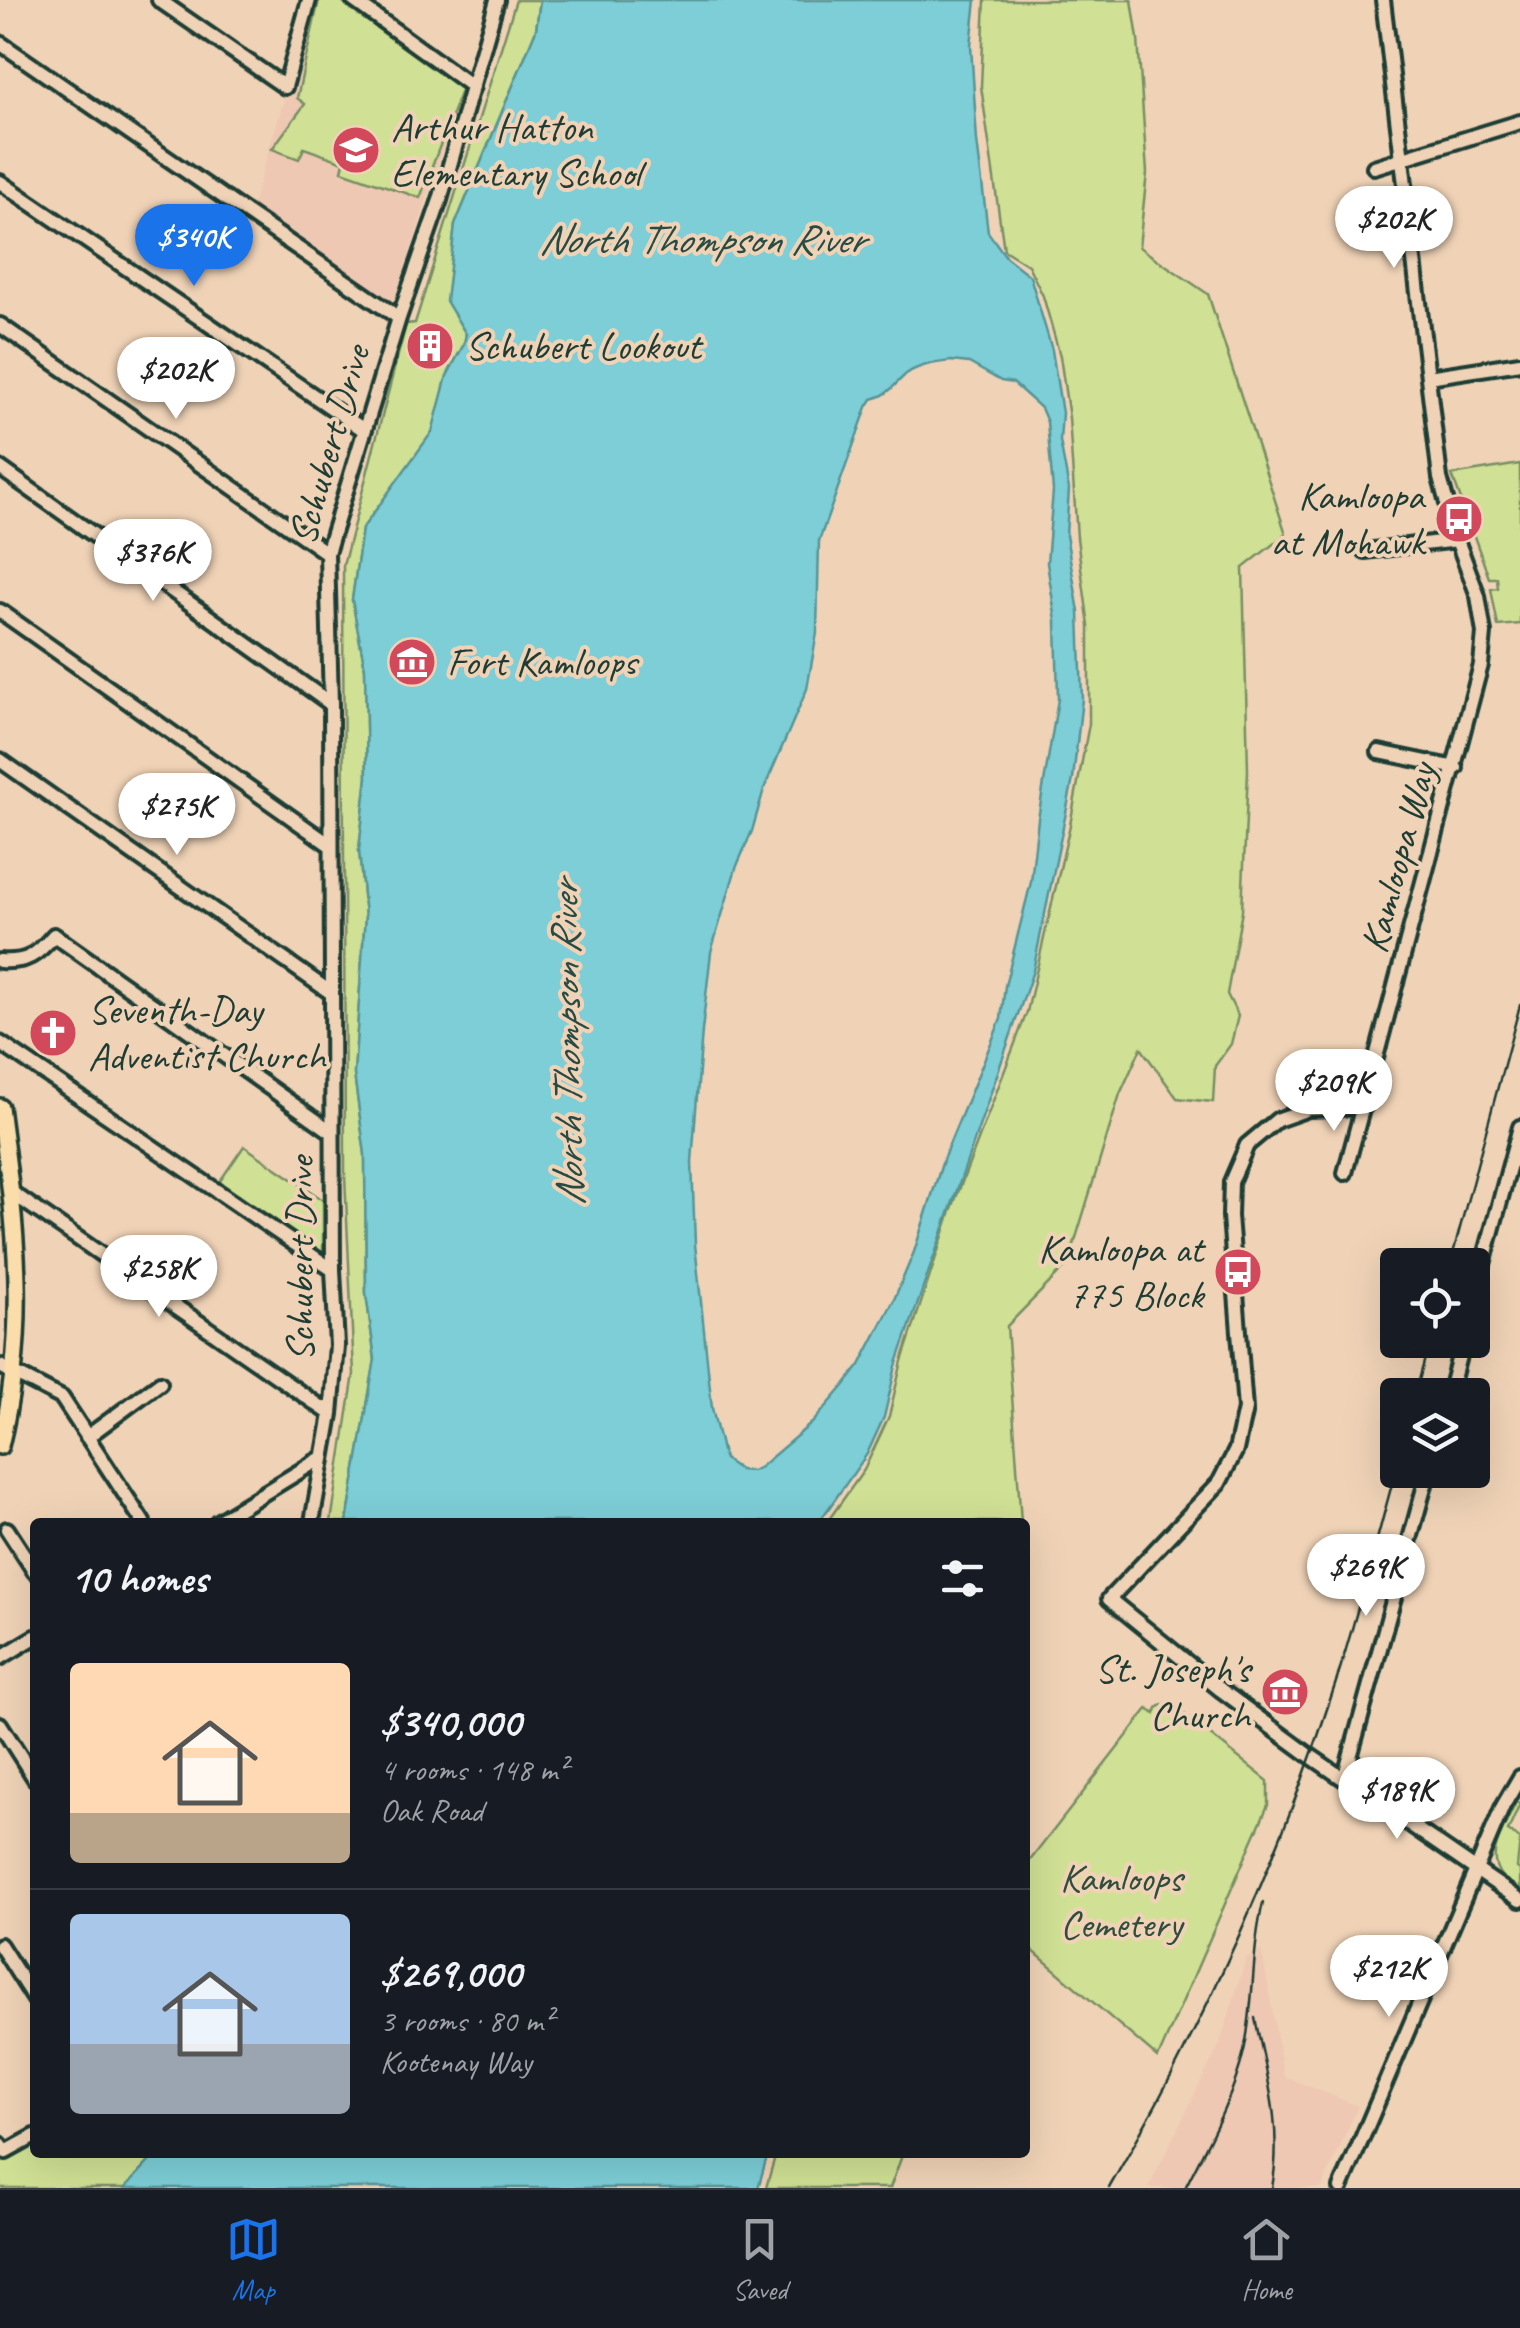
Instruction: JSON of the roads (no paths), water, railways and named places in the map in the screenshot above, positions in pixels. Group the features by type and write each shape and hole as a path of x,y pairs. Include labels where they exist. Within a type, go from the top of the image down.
{"main road":[{"path":"0,1107 20,1285 0,1446"}],"street":[{"path":"159,0 285,87 309,0"},
{"path":"354,0 474,87"},
{"name":"Schubert Drive","path":"313,1518 330,1414 336,1346 328,554 474,87 497,0"},
{"name":"Kamloopa Way","path":"1345,1172 1456,768 1481,665 1484,633 1478,596 1440,478 1383,0"},
{"path":"0,43 399,318"},
{"path":"1374,167 1520,122"},
{"path":"0,182 364,430"},
{"path":"0,326 328,554"},
{"path":"1428,377 1520,363"},
{"path":"0,468 331,704"},
{"path":"1365,551 1457,540"},
{"path":"0,611 330,846"},
{"path":"1379,752 1456,768"},
{"path":"0,760 330,992"},
{"path":"0,961 19,962 38,954 54,934 332,1132"},
{"path":"0,1043 333,1270"},
{"path":"1364,1107 1308,1109 1277,1120 1247,1145 1231,1182 1230,1216 1245,1409 1236,1450 1219,1483 1109,1599 1221,1690 1520,1900"},
{"path":"1487,1248 1520,1127"},
{"path":"11,1192 330,1414"},
{"path":"7,1369 62,1398 140,1518"},
{"path":"86,1437 160,1384"},
{"path":"224,1518 324,1457"},
{"path":"1344,1779 1423,1488"},
{"path":"6,1529 30,1565"},
{"path":"0,1658 30,1639"},
{"path":"0,1724 30,1771"},
{"path":"1341,2188 1503,1806 1520,1777"},
{"path":"0,1945 30,1992"},
{"path":"3,2148 30,2138"}],"water":[{"name":"North Thompson River","path":"540,0 976,0 971,45 988,232 1006,257 1030,276 1052,350 1062,413 1060,441 1069,489 1066,535 1079,612 1082,699 1073,779 1033,971 896,1366 884,1417 867,1454 822,1518 348,1518 375,1359 366,1293 365,1154 354,1074 365,916 359,850 367,777 365,668 352,600 362,529 432,432 447,376 464,344 466,334 446,301 455,225 536,30","holes":["969,363 1001,381 1013,383 1041,408 1047,422 1053,491 1047,563 1056,621 1058,699 1031,882 1005,986 1001,1019 944,1157 914,1252 860,1365 813,1422 760,1467 740,1470 724,1459 712,1408 695,1244 692,1162 711,952 764,789 807,689 817,633 819,541 867,407 904,376 926,365"]},
{"path":"152,2158 767,2158 758,2188 125,2188"}],"railway":[{"path":"1455,1248 1520,1005"},
{"path":"1420,1378 1425,1358"},
{"path":"1109,2188 1207,2004 1290,1813 1336,1682 1391,1488"},
{"path":"1185,2188 1219,2121 1239,2069 1263,1903"},
{"path":"1255,2018 1275,2123 1272,2188"}],"place":[{"name":"Arthur Hatton Elementary School","path":"356,150"},
{"name":"Schubert Lookout","path":"430,346"},
{"name":"Kamloopa at Mohawk","path":"1459,519"},
{"name":"Fort Kamloops","path":"412,662"},
{"name":"Seventh-Day Adventist Church","path":"53,1033"},
{"name":"Kamloopa at 775 Block","path":"1238,1272"},
{"name":"St. Joseph's Church","path":"1285,1692"}],"park label":[{"name":"Kamloops Cemetery","path":"1121,1901"}]}
